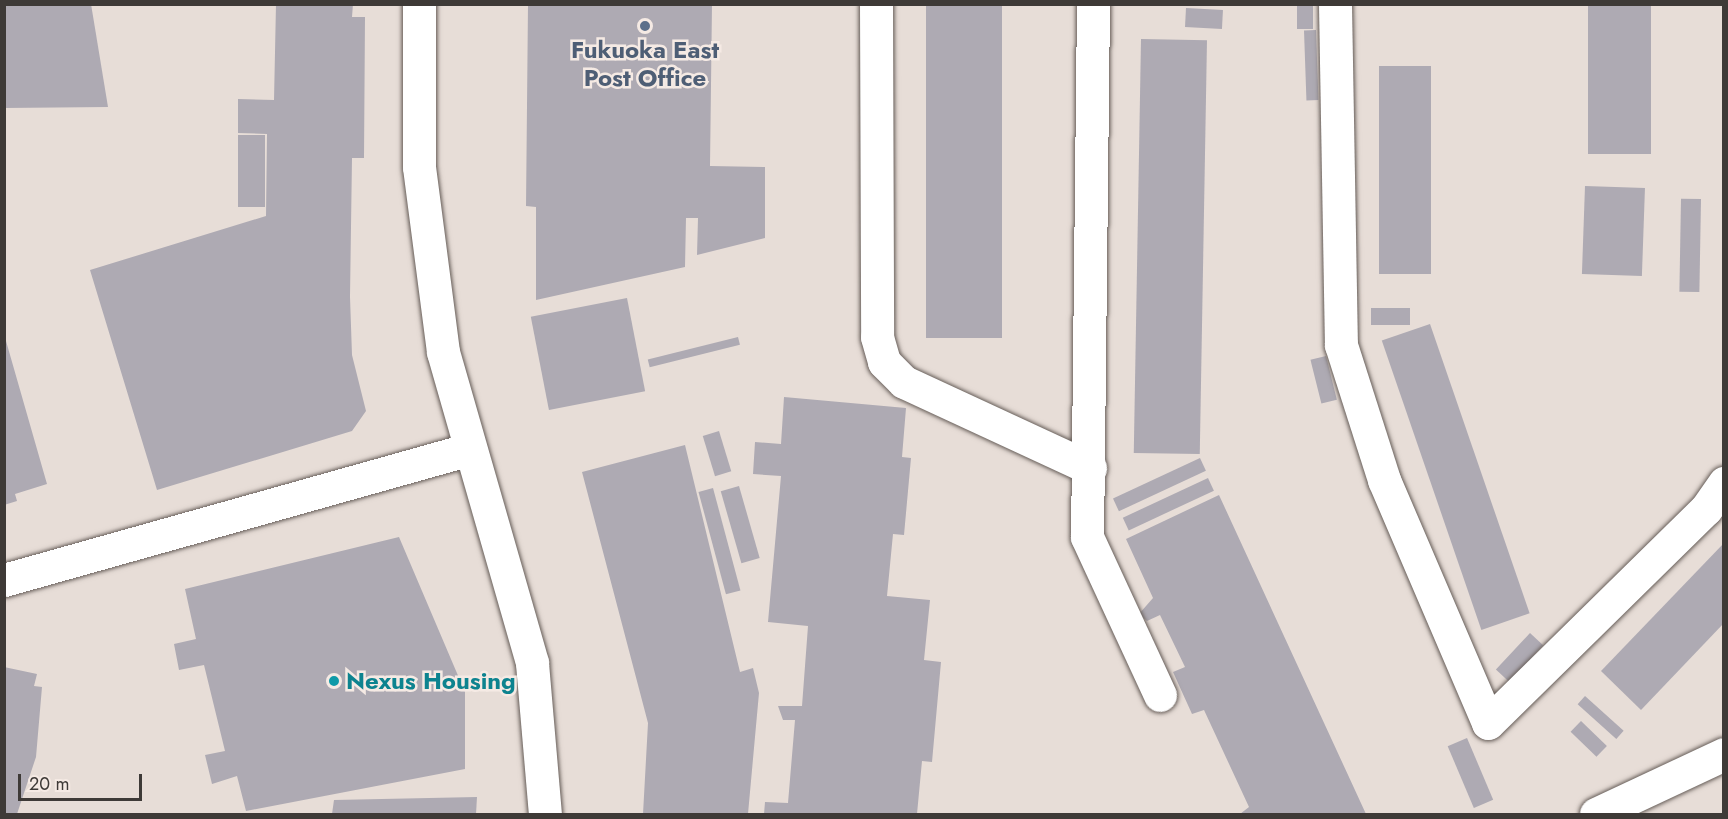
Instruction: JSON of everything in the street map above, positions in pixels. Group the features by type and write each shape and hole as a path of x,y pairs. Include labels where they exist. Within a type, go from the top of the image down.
{"street":[{"path":"419,4 419,167 443,352 532,663 545,814"},
{"path":"876,4 877,338 884,362 904,382 1090,468"},
{"path":"1093,4 1090,468 1087,537 1160,695"},
{"path":"1335,4 1341,345 1384,480 1488,723 1706,509 1724,483"},
{"path":"4,580 469,449"},
{"path":"1596,814 1724,754"}],"building":[{"path":"4,4 91,4 108,107 4,108"},
{"path":"276,4 353,4 352,17 365,17 364,158 352,158 350,297 352,355 366,411 352,431 157,490 90,270 266,216 267,134 238,133 238,99 274,100"},
{"path":"528,4 712,4 710,166 765,167 765,238 697,255 698,218 686,218 685,267 536,300 536,207 526,206"},
{"path":"926,4 1002,4 1002,338 926,338"},
{"path":"1297,4 1313,4 1313,29 1297,29"},
{"path":"1588,4 1651,4 1651,154 1588,154"},
{"path":"1186,8 1223,10 1222,29 1185,27"},
{"path":"1304,30 1316,30 1318,100 1306,100"},
{"path":"1141,39 1207,40 1200,454 1134,453"},
{"path":"1379,66 1431,66 1431,274 1379,274"},
{"path":"238,135 265,135 265,207 238,207"},
{"path":"1585,186 1645,188 1642,276 1582,274"},
{"path":"1681,199 1701,199 1699,292 1679,292"},
{"path":"627,298 645,391 549,410 531,317"},
{"path":"1371,308 1410,308 1410,325 1371,325"},
{"path":"1430,324 1530,613 1481,630 1382,341"},
{"path":"4,334 47,484 15,494 17,501 4,505"},
{"path":"738,337 740,345 650,367 648,359"},
{"path":"1326,356 1337,400 1321,404 1310,360"},
{"path":"784,397 906,408 902,457 911,458 904,535 893,534 887,596 930,600 924,660 941,662 932,762 922,761 917,814 764,814 765,802 788,803 795,720 783,720 778,706 802,706 808,626 768,622 781,476 753,474 755,442 781,444"},
{"path":"719,431 731,471 715,476 703,436"},
{"path":"685,445 740,672 753,668 759,693 748,814 643,814 648,723 582,472"},
{"path":"1200,458 1206,471 1119,511 1113,499"},
{"path":"1208,478 1214,491 1129,530 1123,518"},
{"path":"739,486 760,558 741,563 721,491"},
{"path":"713,488 740,590 726,594 699,492"},
{"path":"1219,495 1366,814 1240,814 1249,807 1204,710 1192,714 1173,672 1185,667 1160,615 1147,621 1139,614 1153,598 1126,539"},
{"name":"Nexus Housing","path":"399,537 465,692 465,769 246,811 237,776 212,784 205,755 225,751 204,665 179,670 174,644 196,639 185,589"},
{"path":"1724,543 1724,623 1641,710 1601,671"},
{"path":"1530,633 1543,645 1509,682 1496,670"},
{"path":"4,667 37,674 34,686 42,687 36,757 17,814 4,814"},
{"path":"1585,696 1624,731 1616,739 1578,704"},
{"path":"1581,721 1607,746 1596,757 1571,732"},
{"path":"1467,738 1493,800 1474,808 1448,746"},
{"path":"477,797 476,814 332,814 334,800"}],"place":[{"name":"Fukuoka East Post Office","path":"645,26"},
{"name":"Nexus Housing","path":"334,681"}]}
